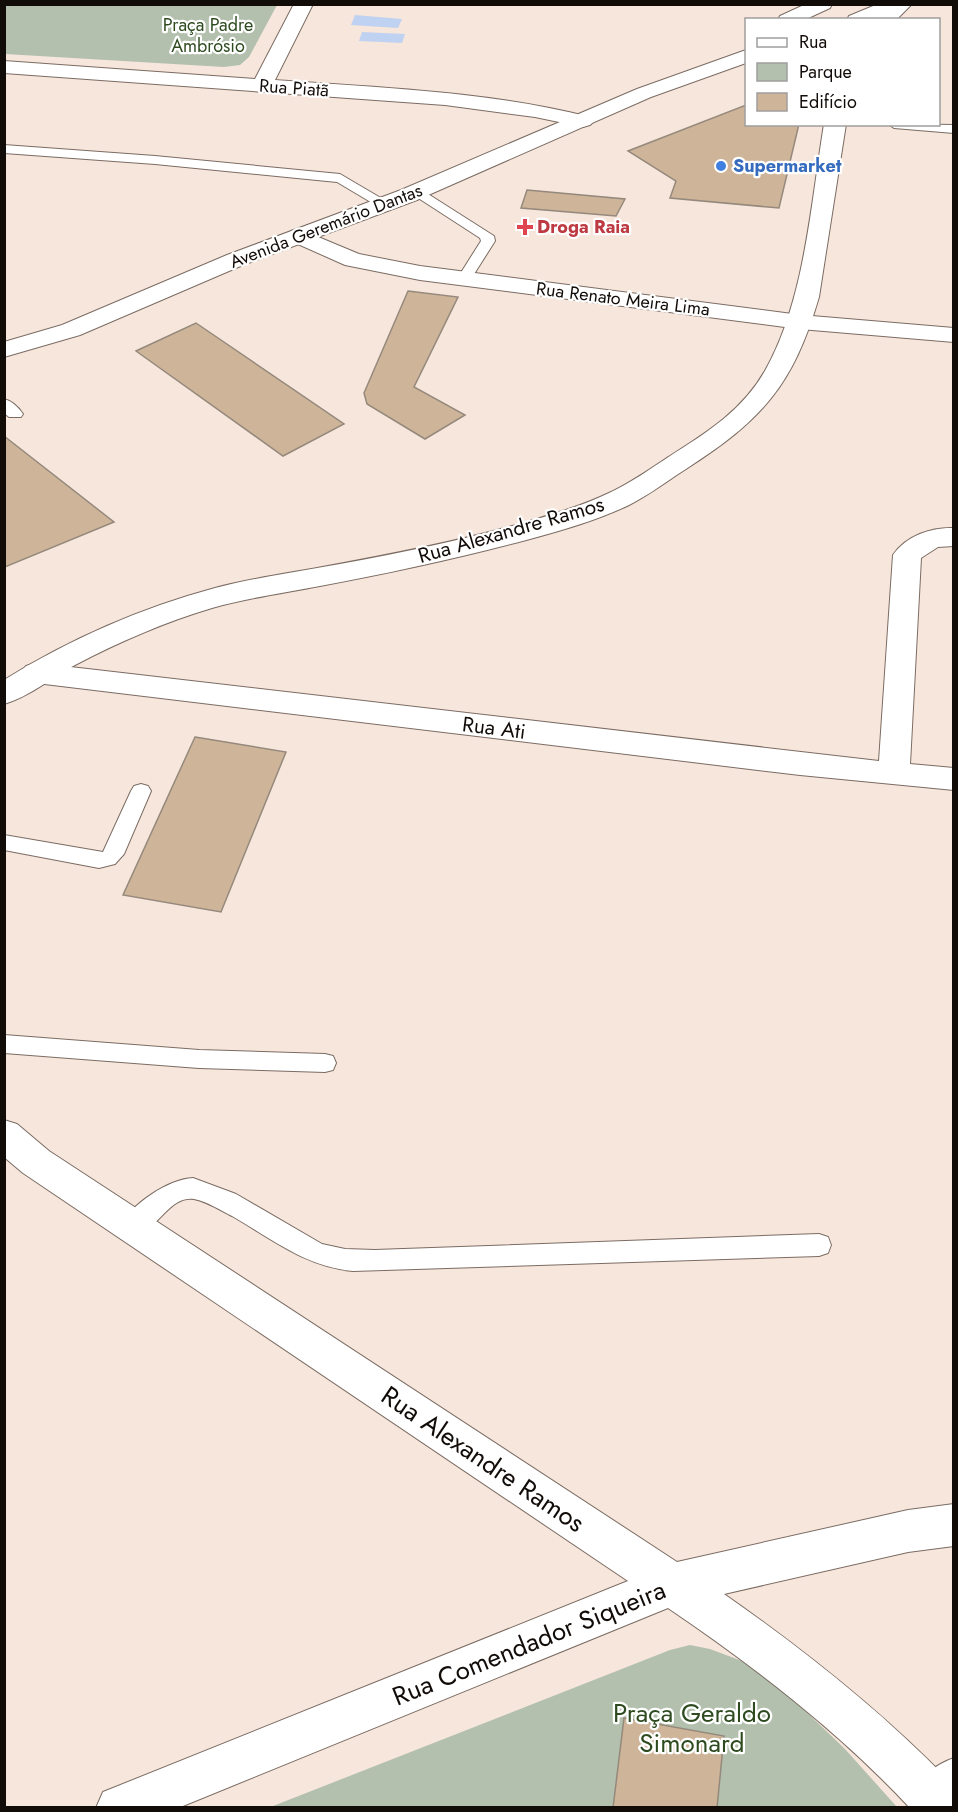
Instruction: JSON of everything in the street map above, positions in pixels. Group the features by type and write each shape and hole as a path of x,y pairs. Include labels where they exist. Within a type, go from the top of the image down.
{"street":[{"path":"262,85 304,4"},
{"path":"861,18 897,4"},
{"path":"886,18 903,4"},
{"path":"796,18 834,9"},
{"name":"Avenida Geremário Dantas","path":"644,93 681,71 745,39"},
{"name":"Avenida Geremário Dantas","path":"4,350 71,330 226,264 417,191 644,93 745,57"},
{"name":"Rua Piatã","path":"4,67 262,85 493,105 583,121"},
{"name":"Rua Alexandre Ramos","path":"4,693 94,642 163,613 220,596 426,556 527,530 612,502 710,442 750,409 784,360 801,322 835,126"},
{"name":"Rua Renato Meira Lima","path":"299,236 353,260 420,273 801,322 954,335"},
{"path":"894,773 907,555 922,542 943,536 954,537"},
{"name":"Rua Ati","path":"36,673 788,763 954,779"},
{"name":"Rua Alexandre Ramos","path":"4,1134 36,1162 672,1585 840,1706 910,1771 941,1790"},
{"name":"Rua Comendador Siqueira","path":"119,1808 672,1585 908,1531 954,1525"}],"lane":[{"path":"918,126 954,129"},
{"path":"4,149 155,160 340,178 384,204"},
{"path":"417,191 487,236 488,242 464,279"},
{"path":"4,842 99,860 108,859 114,854 141,791"},
{"path":"4,1044 199,1059 325,1063"},
{"path":"133,1226 180,1190 196,1188 213,1193 284,1238 316,1253 345,1260 387,1261 819,1245"}],"green space":[{"name":"Praça Padre Ambrósio","path":"4,5 277,5 249,57 240,65 224,67 5,54"},
{"name":"Praça Geraldo Simonard","path":"690,1645 710,1649 742,1661 793,1699 845,1749 897,1807 268,1808 670,1650"}],"water":[{"path":"355,15 402,19 398,28 351,25"},
{"path":"362,32 405,34 402,43 359,41"}],"building":[{"name":"Supermarket","path":"745,105 745,126 799,126 779,208 670,198 676,181 628,151"},
{"path":"527,190 625,199 616,216 521,208"},
{"path":"408,291 458,297 414,387 465,415 425,439 367,404 364,393"},
{"path":"196,323 344,424 283,456 136,351"},
{"path":"4,436 114,522 5,567"},
{"path":"195,737 286,752 221,912 123,895"},
{"path":"624,1718 724,1736 717,1808 613,1808"}],"place":[{"name":"Supermarket","path":"721,166"},
{"name":"Droga Raia","path":"525,227"}]}
